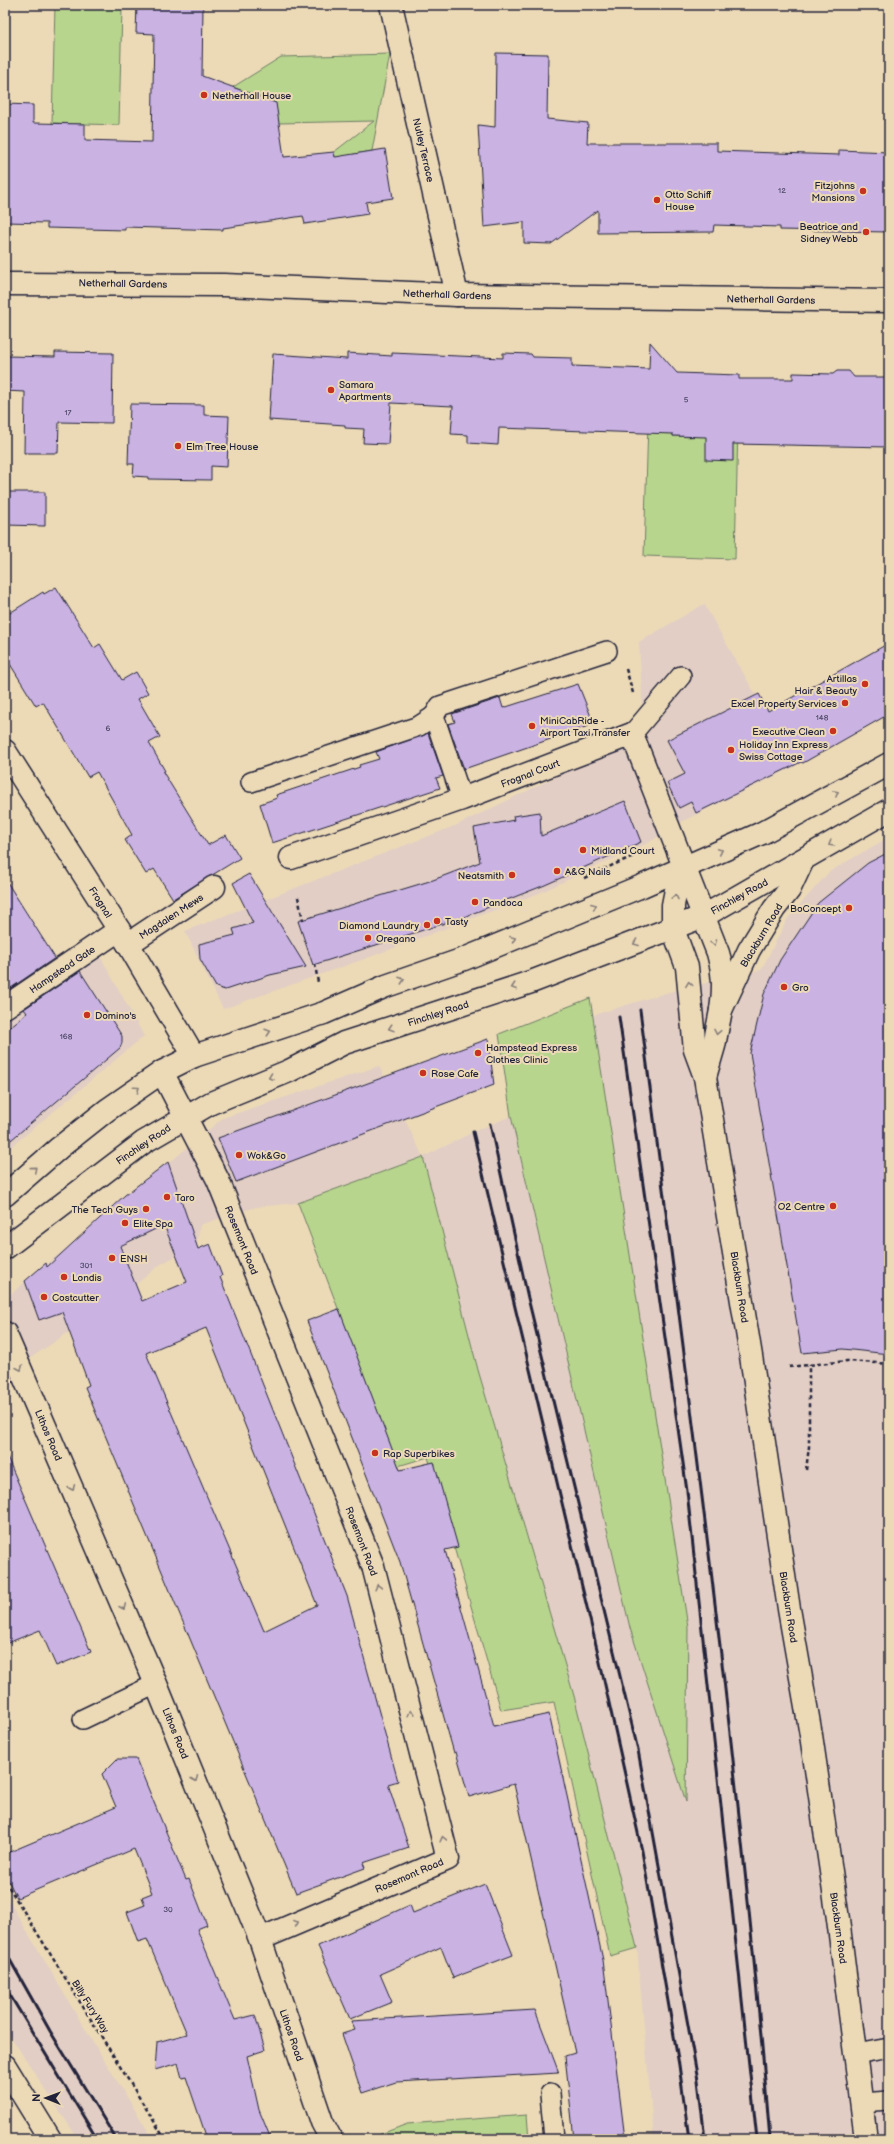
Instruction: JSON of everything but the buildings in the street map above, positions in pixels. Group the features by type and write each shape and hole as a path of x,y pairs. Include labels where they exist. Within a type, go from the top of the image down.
{"main road":[{"name":"Nutley Terrace","path":"391,5 457,295"},
{"name":"Netherhall Gardens","path":"5,284 64,282 224,285 457,295 889,301"},
{"name":"Frognal Court","path":"291,858 462,799 632,734"},
{"path":"632,734 685,868"},
{"name":"Frognal","path":"5,751 123,937 194,1056"},
{"path":"5,1195 77,1134 162,1072 194,1056 324,1013 386,986 464,959 685,868 762,833 889,764"},
{"name":"Finchley Road","path":"5,1248 144,1142 211,1103 289,1070 344,1044 531,982 704,916 889,810"},
{"name":"Blackburn Road","path":"721,1010 749,950 774,909 789,890 803,860"},
{"name":"Blackburn Road","path":"685,868 704,916 723,971 724,986 721,1010 714,1046 705,1077"},
{"name":"Blackburn Road","path":"685,868 677,885 673,905 673,929 687,967 694,1050 705,1077 750,1348 789,1609 811,1735 856,2054 866,2139"},
{"name":"Magdalen Mews","path":"123,937 214,887"},
{"name":"Hampstead Gate","path":"5,1007 123,937"},
{"name":"Rosemont Road","path":"162,1072 218,1180 373,1566 448,1859 260,1939"},
{"name":"Lithos Road","path":"5,1333 156,1684 260,1939 322,2122 331,2139"},
{"path":"5,2066 50,2139"}],"lane":[{"path":"251,782 419,726 434,716 440,706 607,651"},
{"path":"632,734 682,676"},
{"path":"434,716 462,799"},
{"path":"83,1719 156,1684"},
{"path":"856,2054 889,2048"},
{"path":"550,2094 554,2139"},
{"path":"862,2103 889,2101"}],"path":[{"path":"624,664 633,694"},
{"path":"582,880 639,853"},
{"path":"298,897 303,920"},
{"path":"315,964 318,983"},
{"path":"789,1367 846,1361 889,1364"},
{"path":"806,1470 809,1447 809,1364"},
{"name":"Billy Fury Way","path":"5,1881 166,2139"}],"shaded area":[{"path":"704,604 796,766 685,820 648,843 537,894 370,957 223,1009 185,931 457,825 644,734 639,642"},
{"path":"889,837 889,2139 654,2139 637,1948 574,1696 478,1370 423,1158 298,1203 256,1207 200,1225 197,1245 161,1264 117,1300 5,1375 5,1299 223,1118 379,1066 423,1157 473,1132 511,1116 499,1034 590,998 594,1015 669,992 761,970 788,918 829,872"},
{"path":"93,943 144,1036 5,1152 5,1020"},
{"path":"5,1894 85,2029 153,2139 78,2139 5,2028"}],"green space":[{"path":"55,5 107,5 108,8 122,8 119,125 52,123"},
{"path":"390,54 372,151 354,154 335,162 334,152 374,121 279,123 275,103 233,87 281,57"},
{"path":"648,423 673,424 673,436 691,437 704,424 738,425 735,559 644,556"},
{"path":"590,998 688,1627 686,1802 630,1628 511,1116 499,1034"},
{"path":"423,1157 478,1370 574,1696 637,1948 610,1956 554,1702 501,1710 428,1457 398,1466 298,1203"},
{"path":"527,2115 529,2139 368,2139 407,2124"}],"railway":[{"path":"640,1010 694,1432 728,1715 770,2139"},
{"path":"619,1017 687,1491 757,2139"},
{"path":"490,1124 528,1298 638,1750 698,2080 705,2139"},
{"path":"473,1132 597,1649 642,1851 679,2065 689,2139"},
{"path":"5,1951 50,2031 116,2139"},
{"path":"5,1987 97,2139"}],"place":[{"name":"Netherhall House","path":"204,95"},
{"name":"Fitzjohns Mansions","path":"863,191"},
{"name":"Otto Schiff House","path":"657,200"},
{"name":"Beatrice and Sidney Webb","path":"866,232"},
{"name":"Samara Apartments","path":"331,390"},
{"name":"Elm Tree House","path":"178,446"},
{"name":"Artillas Hair & Beauty","path":"865,684"},
{"name":"Excel Property Services","path":"845,703"},
{"name":"MiniCabRide - Airport Taxi Transfer","path":"532,726"},
{"name":"Executive Clean","path":"833,731"},
{"name":"Holiday Inn Express Swiss Cottage","path":"731,750"},
{"name":"Midland Court","path":"583,850"},
{"name":"A&G Nails","path":"557,871"},
{"name":"Neatsmith","path":"512,875"},
{"name":"Pandoca","path":"475,902"},
{"name":"BoConcept","path":"849,908"},
{"name":"Tasty","path":"437,921"},
{"name":"Diamond Laundry","path":"427,925"},
{"name":"Oregano","path":"368,938"},
{"name":"Gro","path":"784,987"},
{"name":"Domino's","path":"87,1015"},
{"name":"Hampstead Express Clothes Clinic","path":"478,1053"},
{"name":"Rose Cafe","path":"423,1073"},
{"name":"Wok&Go","path":"239,1155"},
{"name":"Taro","path":"167,1197"},
{"name":"O2 Centre","path":"833,1206"},
{"name":"The Tech Guys","path":"146,1209"},
{"name":"Elite Spa","path":"125,1223"},
{"name":"ENSH","path":"112,1258"},
{"name":"Londis","path":"64,1277"},
{"name":"Costcutter","path":"44,1297"},
{"name":"Rap Superbikes","path":"375,1453"}]}
